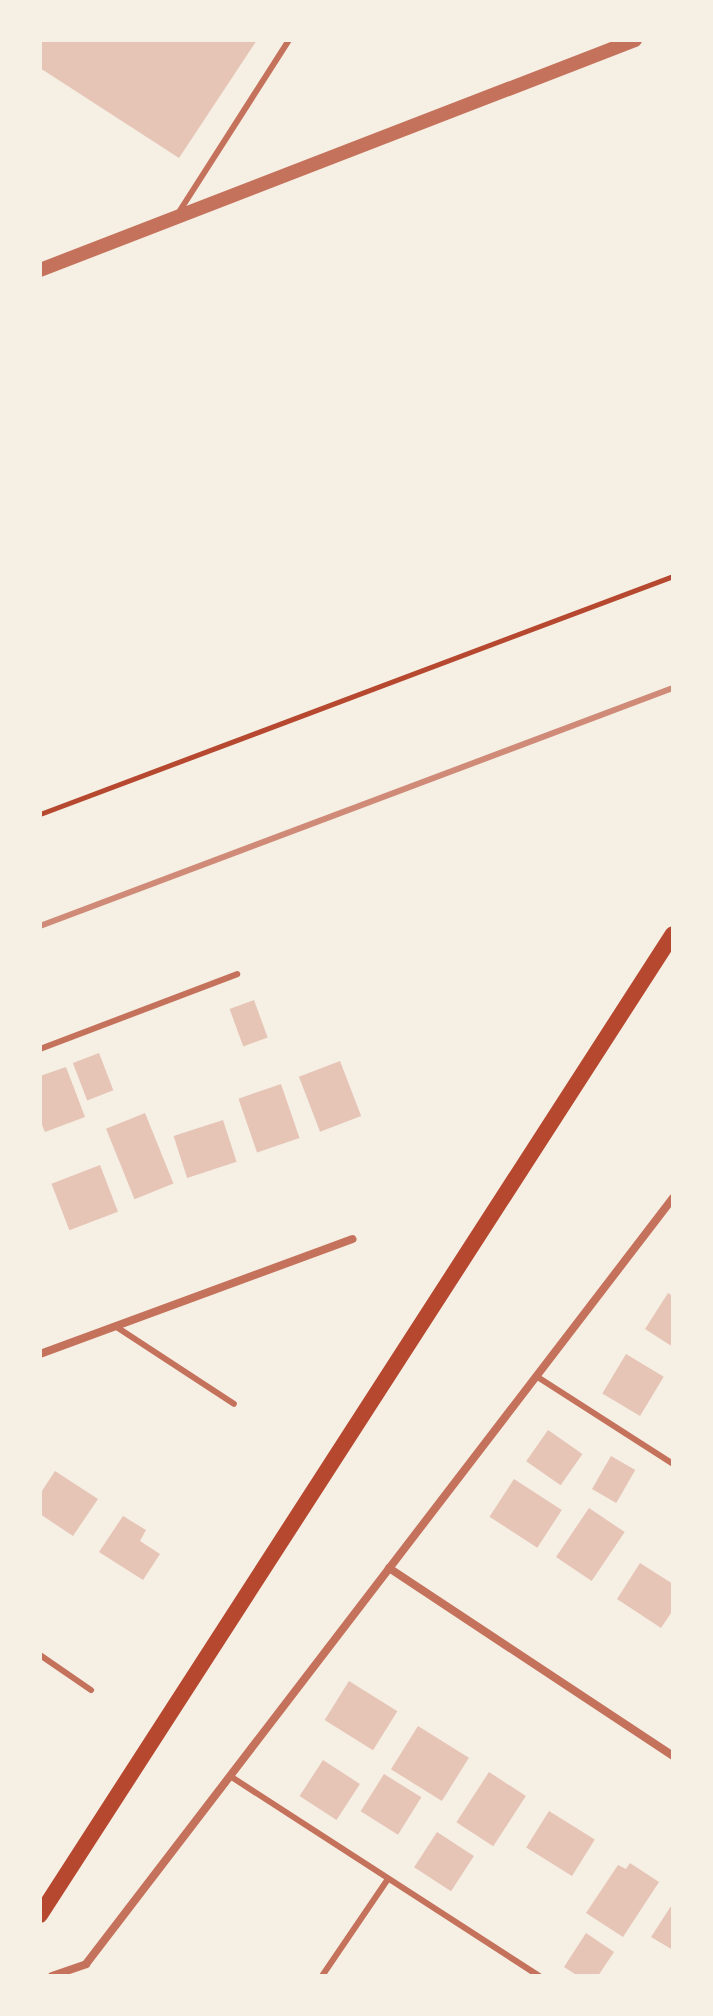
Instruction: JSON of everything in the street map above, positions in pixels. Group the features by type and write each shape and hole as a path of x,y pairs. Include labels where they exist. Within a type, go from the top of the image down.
{"main road":[{"path":"40,1915 673,934"}],"street":[{"path":"40,270 635,40"},
{"path":"52,1976 86,1964 673,1198"},
{"path":"40,1354 352,1239"},
{"path":"389,1568 673,1756"}],"lane":[{"path":"176,217 289,40"},
{"path":"40,1049 237,974"},
{"path":"115,1326 234,1404"},
{"path":"536,1376 673,1464"},
{"path":"40,1655 91,1690"},
{"path":"230,1776 539,1976"},
{"path":"322,1976 388,1879"}],"path":[{"path":"40,814 673,576"}],"building":[{"path":"40,40 257,40 179,158 40,68"},
{"path":"254,1000 268,1038 243,1046 230,1009"},
{"path":"99,1053 113,1090 87,1100 73,1063"},
{"path":"340,1061 361,1116 320,1132 299,1077"},
{"path":"66,1067 85,1117 45,1132 40,1120 40,1076"},
{"path":"281,1084 300,1138 257,1153 238,1099"},
{"path":"145,1113 173,1183 135,1199 106,1129"},
{"path":"223,1120 237,1162 187,1178 174,1136"},
{"path":"100,1165 118,1212 69,1230 51,1184"},
{"path":"668,1293 673,1296 673,1347 645,1329"},
{"path":"626,1354 664,1377 640,1416 602,1393"},
{"path":"548,1430 582,1454 561,1485 526,1461"},
{"path":"611,1456 635,1470 616,1503 592,1489"},
{"path":"55,1471 98,1499 73,1536 40,1514 40,1494"},
{"path":"514,1479 562,1510 537,1548 489,1517"},
{"path":"589,1508 625,1532 592,1581 556,1557"},
{"path":"123,1516 146,1530 140,1541 160,1554 143,1580 99,1552"},
{"path":"640,1563 673,1584 673,1610 661,1628 617,1599"},
{"path":"349,1681 397,1711 373,1750 325,1720"},
{"path":"418,1726 469,1758 442,1801 391,1769"},
{"path":"323,1760 360,1784 336,1820 300,1796"},
{"path":"489,1772 526,1796 493,1846 456,1822"},
{"path":"384,1774 421,1797 398,1835 361,1811"},
{"path":"549,1811 595,1840 572,1876 526,1847"},
{"path":"437,1832 474,1856 451,1891 414,1867"},
{"path":"630,1863 659,1882 623,1937 586,1913 618,1865 626,1869"},
{"path":"673,1903 673,1950 651,1937"},
{"path":"586,1933 614,1952 598,1976 578,1976 564,1967"}],"railway":[{"path":"40,926 673,688"}]}
